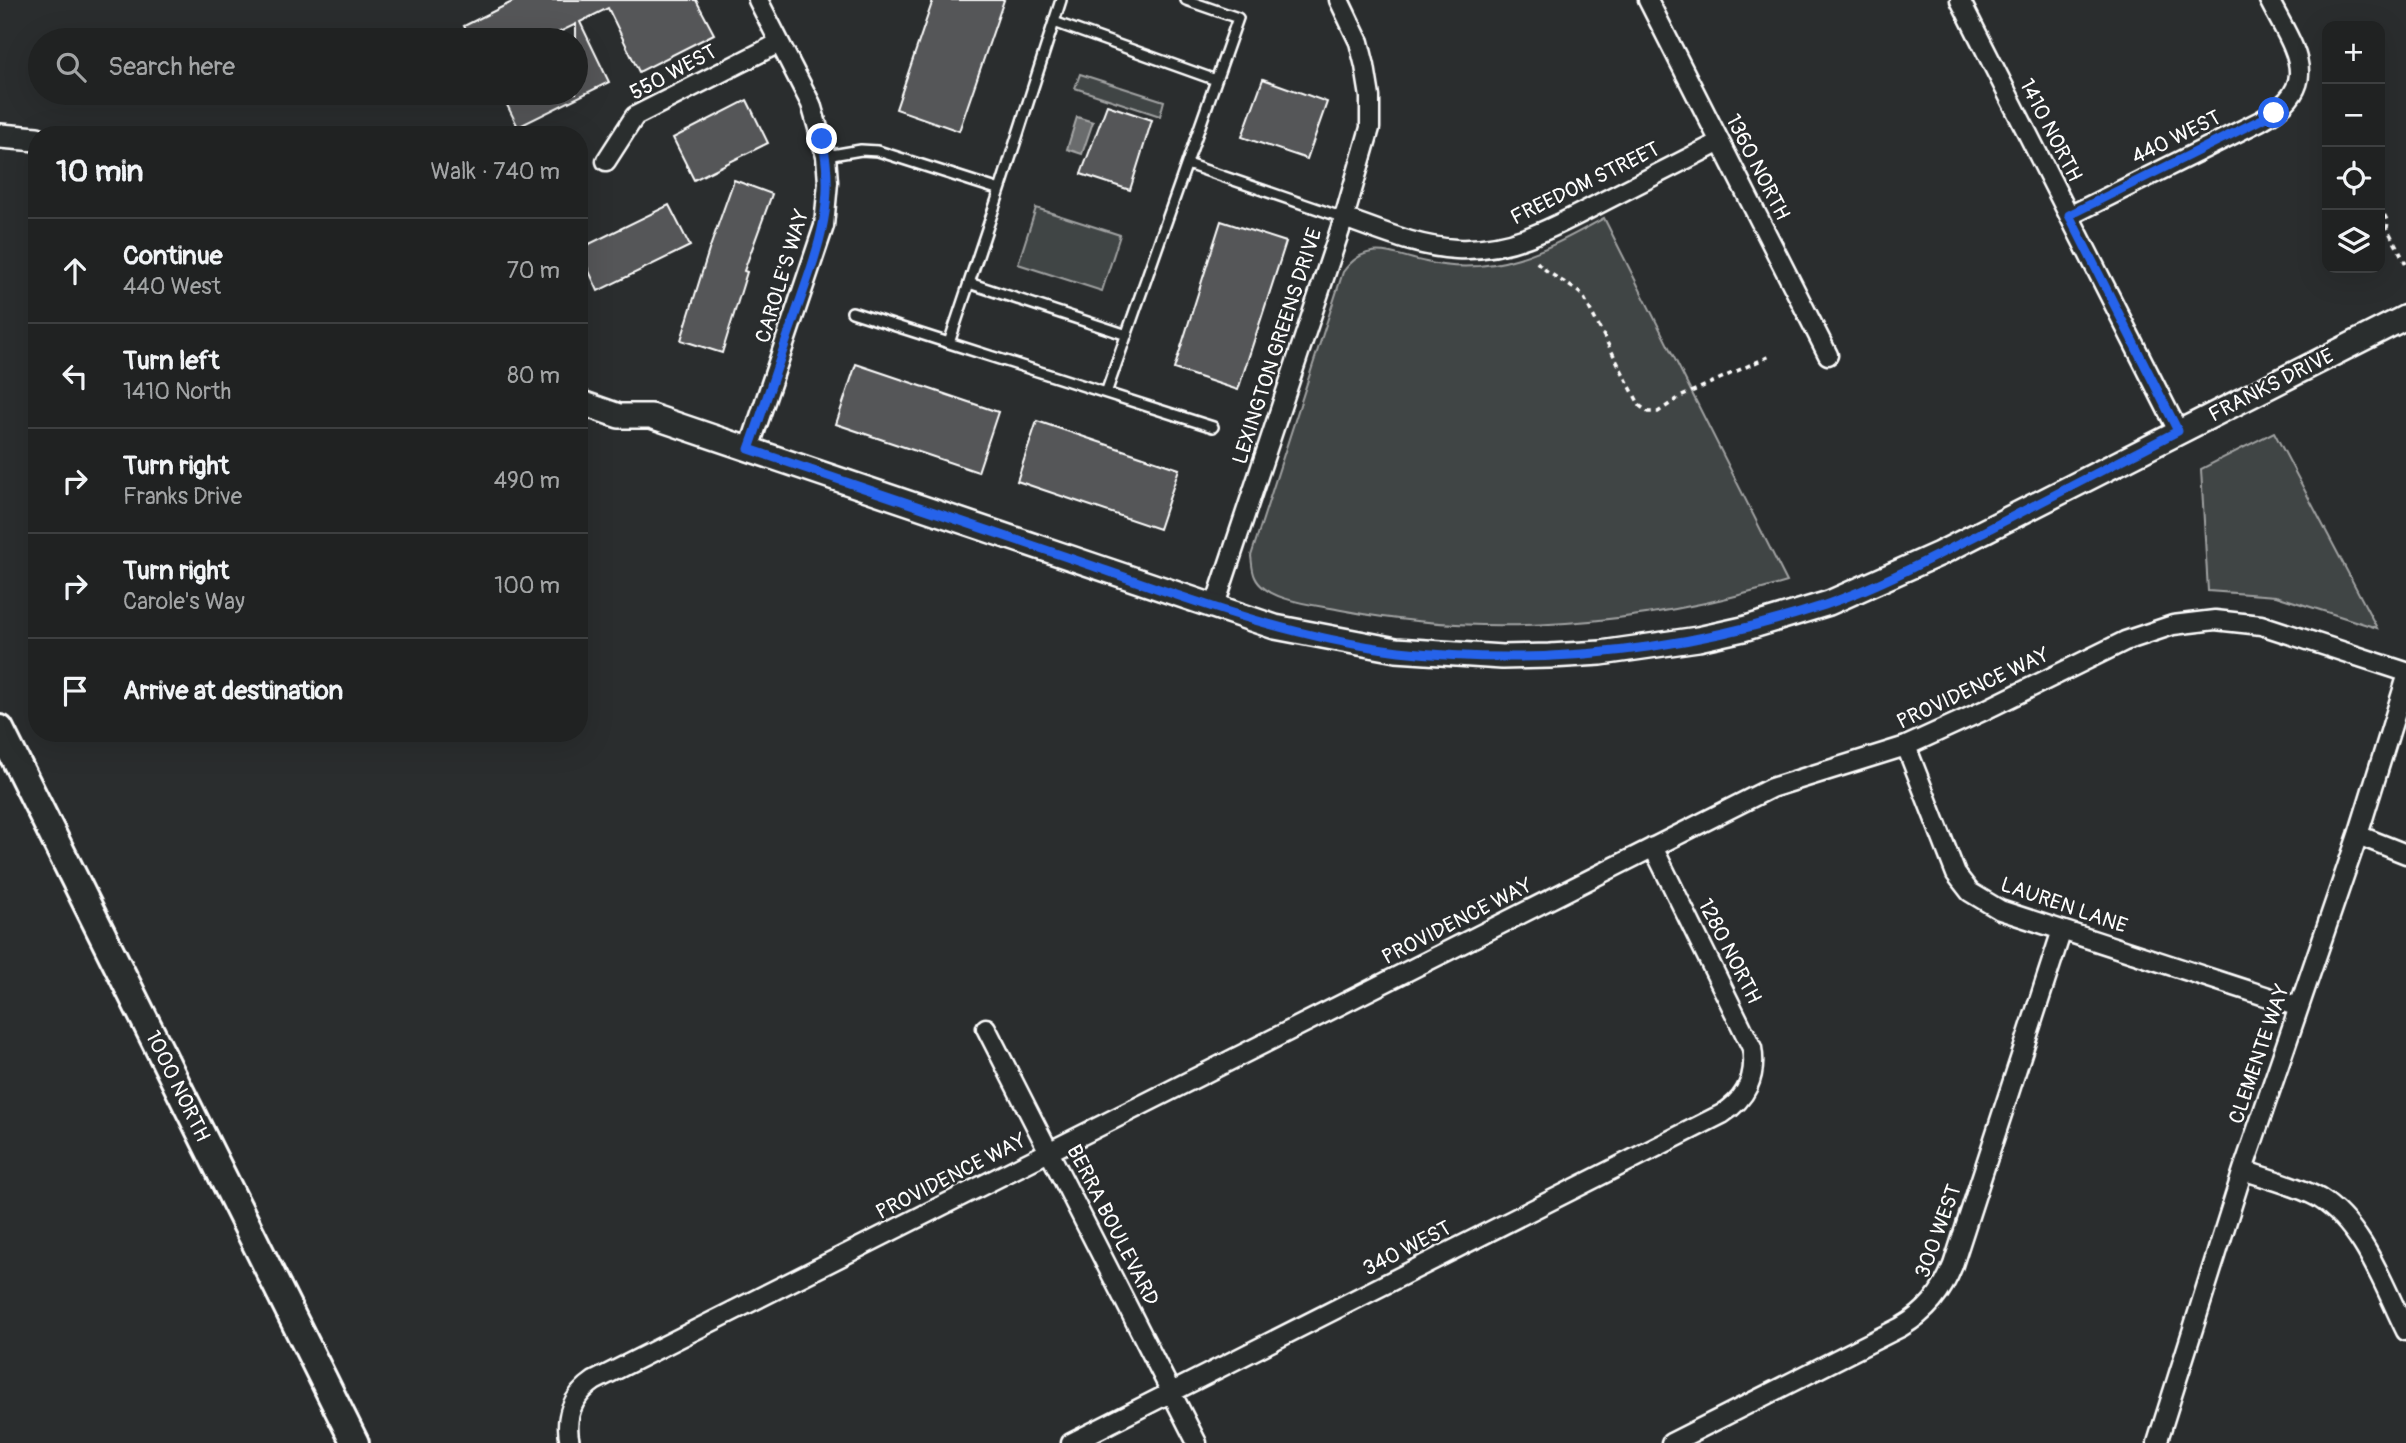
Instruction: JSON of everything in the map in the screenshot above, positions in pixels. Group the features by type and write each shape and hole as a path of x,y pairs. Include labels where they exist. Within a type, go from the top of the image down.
{"main road":[{"name":"1000 NORTH","path":"0,729 355,1443"}],"street":[{"name":"LEXINGTON GREENS DRIVE","path":"1214,608 1344,218 1370,128 1370,97 1359,42 1339,0"},
{"name":"1360 NORTH","path":"1648,0 1828,355"},
{"name":"1410 NORTH","path":"1960,0 2178,431"},
{"name":"440 WEST","path":"2069,215 2267,117 2284,106 2296,91 2299,80 2297,58 2269,0"},
{"name":"CAROLE'S WAY","path":"749,449 824,226 828,192 826,156 811,104 779,43 763,2"},
{"name":"550 WEST","path":"606,161 635,116 779,43"},
{"path":"0,136 28,138"},
{"name":"FREEDOM STREET","path":"1344,218 1433,247 1458,249 1505,245 1547,231 1720,142"},
{"name":"FRANKS DRIVE","path":"588,405 619,416 651,416 1275,628 1396,650 1447,655 1550,656 1601,653 1698,639 1786,617 1829,603 1939,554 2406,317"},
{"name":"PROVIDENCE WAY","path":"570,1443 567,1432 570,1410 579,1393 594,1381 1771,788 1906,746 1985,710 2124,640 2156,629 2193,622 2215,620 2261,625 2406,672"},
{"name":"CLEMENTE WAY","path":"2157,1443 2243,1170 2358,835 2406,680"},
{"name":"LAUREN LANE","path":"1906,746 1951,864 1962,884 1989,905 2298,1007"},
{"path":"2358,835 2406,854"},
{"name":"1280 NORTH","path":"1653,847 1748,1038 1754,1058 1751,1079"},
{"name":"300 WEST","path":"1671,1443 1901,1327 1932,1303 1953,1265 2062,930"},
{"name":"BERRA BOULEVARD","path":"986,1028 1197,1443"},
{"name":"340 WEST","path":"1071,1443 1722,1114 1740,1100 1751,1079"},
{"path":"2243,1170 2310,1194 2332,1207 2345,1219 2365,1249 2404,1320"}],"lane":[{"path":"949,342 1061,0"},
{"path":"1106,393 1238,18 1186,0"},
{"path":"1054,22 1216,80"},
{"path":"826,156 861,150 878,151 1000,190"},
{"path":"1187,164 1344,218"},
{"path":"969,283 1127,335"},
{"path":"852,312 1213,427"}],"path":[{"path":"2382,210 2388,222 2387,228 2406,264"},
{"path":"1537,262 1583,296 1640,406 1648,412 1658,412 1680,397 1772,355"}],"shaded area":[{"path":"1080,74 1164,101 1160,116 1075,88"},
{"path":"1077,117 1093,122 1082,154 1067,149"},
{"path":"1036,208 1120,235 1102,291 1018,264"},
{"path":"1604,218 1787,582 1678,609 1566,623 1510,625 1397,619 1294,601 1270,592 1261,585 1254,575 1251,556 1343,272 1352,262 1362,255 1381,252 1446,265 1496,264 1544,249"},
{"path":"2274,432 2377,628 2276,596 2208,591 2201,469"}],"building":[{"path":"516,0 696,0 714,34 639,72 608,8 580,22 583,28 576,28 576,24 568,28 464,26"},
{"path":"933,0 1004,0 959,131 896,109"},
{"path":"588,39 609,82 588,92"},
{"path":"1263,79 1327,102 1307,159 1242,137"},
{"path":"747,100 768,143 694,180 673,138"},
{"path":"507,105 562,105 520,126 518,126"},
{"path":"1107,105 1152,120 1130,190 1081,174"},
{"path":"734,180 772,194 744,271 747,272 722,353 681,340"},
{"path":"669,205 690,246 598,291 588,269 588,245"},
{"path":"1221,221 1286,242 1238,390 1174,369"},
{"path":"856,364 998,412 978,472 836,424"},
{"path":"1037,421 1179,469 1159,529 1017,481"}],"route":[{"path":"822,139 828,182 824,226 749,449 1275,628 1396,650 1502,657 1601,653 1652,647 1743,629 1829,603 1939,554 2178,431 2069,215 2274,113"}]}
